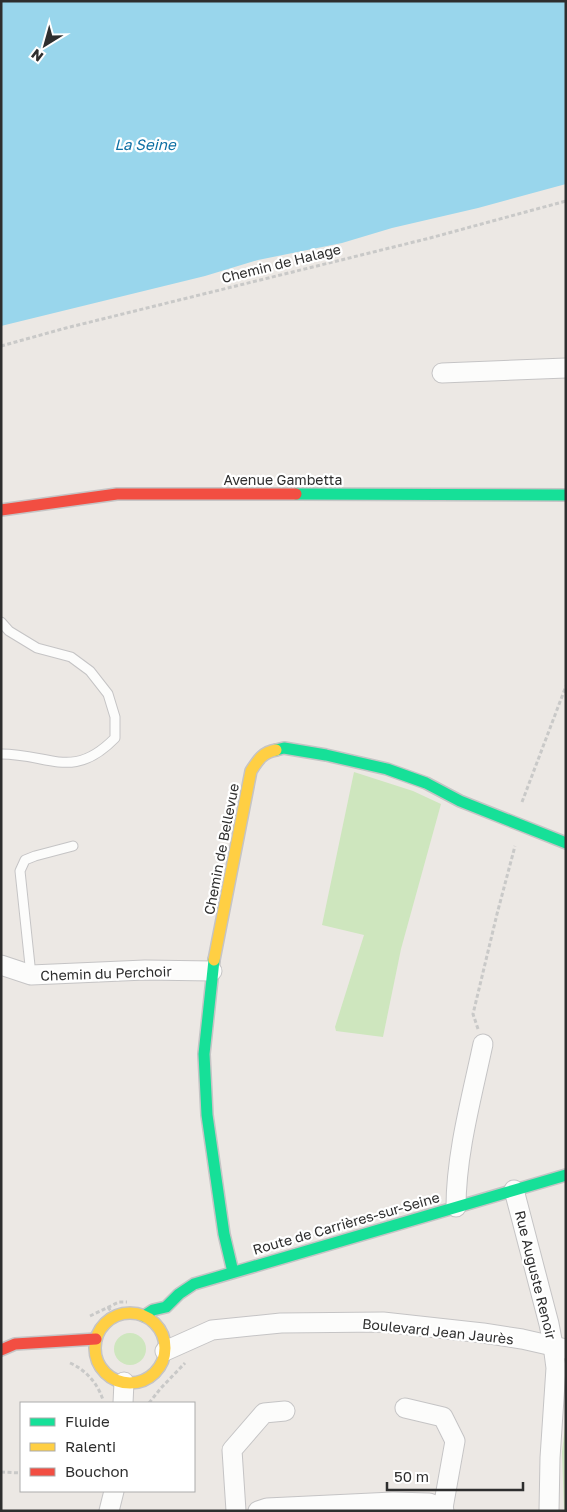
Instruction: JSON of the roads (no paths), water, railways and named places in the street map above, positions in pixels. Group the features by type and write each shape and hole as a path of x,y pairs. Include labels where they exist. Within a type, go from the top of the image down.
{"street":[{"path":"442,374 566,368"},
{"name":"Avenue Gambetta","path":"1,510 117,494 566,496"},
{"name":"Chemin de Bellevue","path":"233,1272 224,1234 207,1115 204,1054 212,971 251,772 259,758 270,751 284,748 387,769 426,783 460,801 517,825 566,843"},
{"name":"Chemin du Perchoir","path":"1,965 31,975 145,970 212,971"},
{"path":"456,1207 456,1185 461,1154 483,1044"},
{"name":"Route de Carrières-sur-Seine","path":"144,1316 153,1310 166,1307 179,1294 194,1284 566,1175"},
{"name":"Rue Auguste Renoir","path":"514,1190 560,1347 556,1368 550,1458 549,1511"},
{"path":"124,1314 144,1316 160,1330 165,1351 162,1362 156,1372 136,1383 113,1379 104,1372 98,1362 95,1350 96,1339 100,1330 107,1322 124,1314"},
{"name":"Boulevard Jean Jaurès","path":"165,1351 212,1330 281,1323 383,1322 482,1333 560,1347"},
{"path":"1,1350 16,1344 96,1339"},
{"path":"122,1402 124,1382"},
{"path":"258,1511 267,1508 393,1502 429,1503 444,1509 455,1441 443,1417 406,1408"},
{"path":"236,1511 232,1450 264,1413 285,1411"},
{"path":"109,1511 114,1492"}],"lane":[{"path":"1,622 9,631 37,648 71,657 90,671 108,694 115,717 115,738 103,750 85,760 62,763 13,754 1,754"},
{"path":"31,975 20,871 25,860 73,846"}],"water":[{"name":"La Seine","path":"1,1 566,1 566,184 478,208 392,228 342,243 258,260 205,276 1,326"}]}
